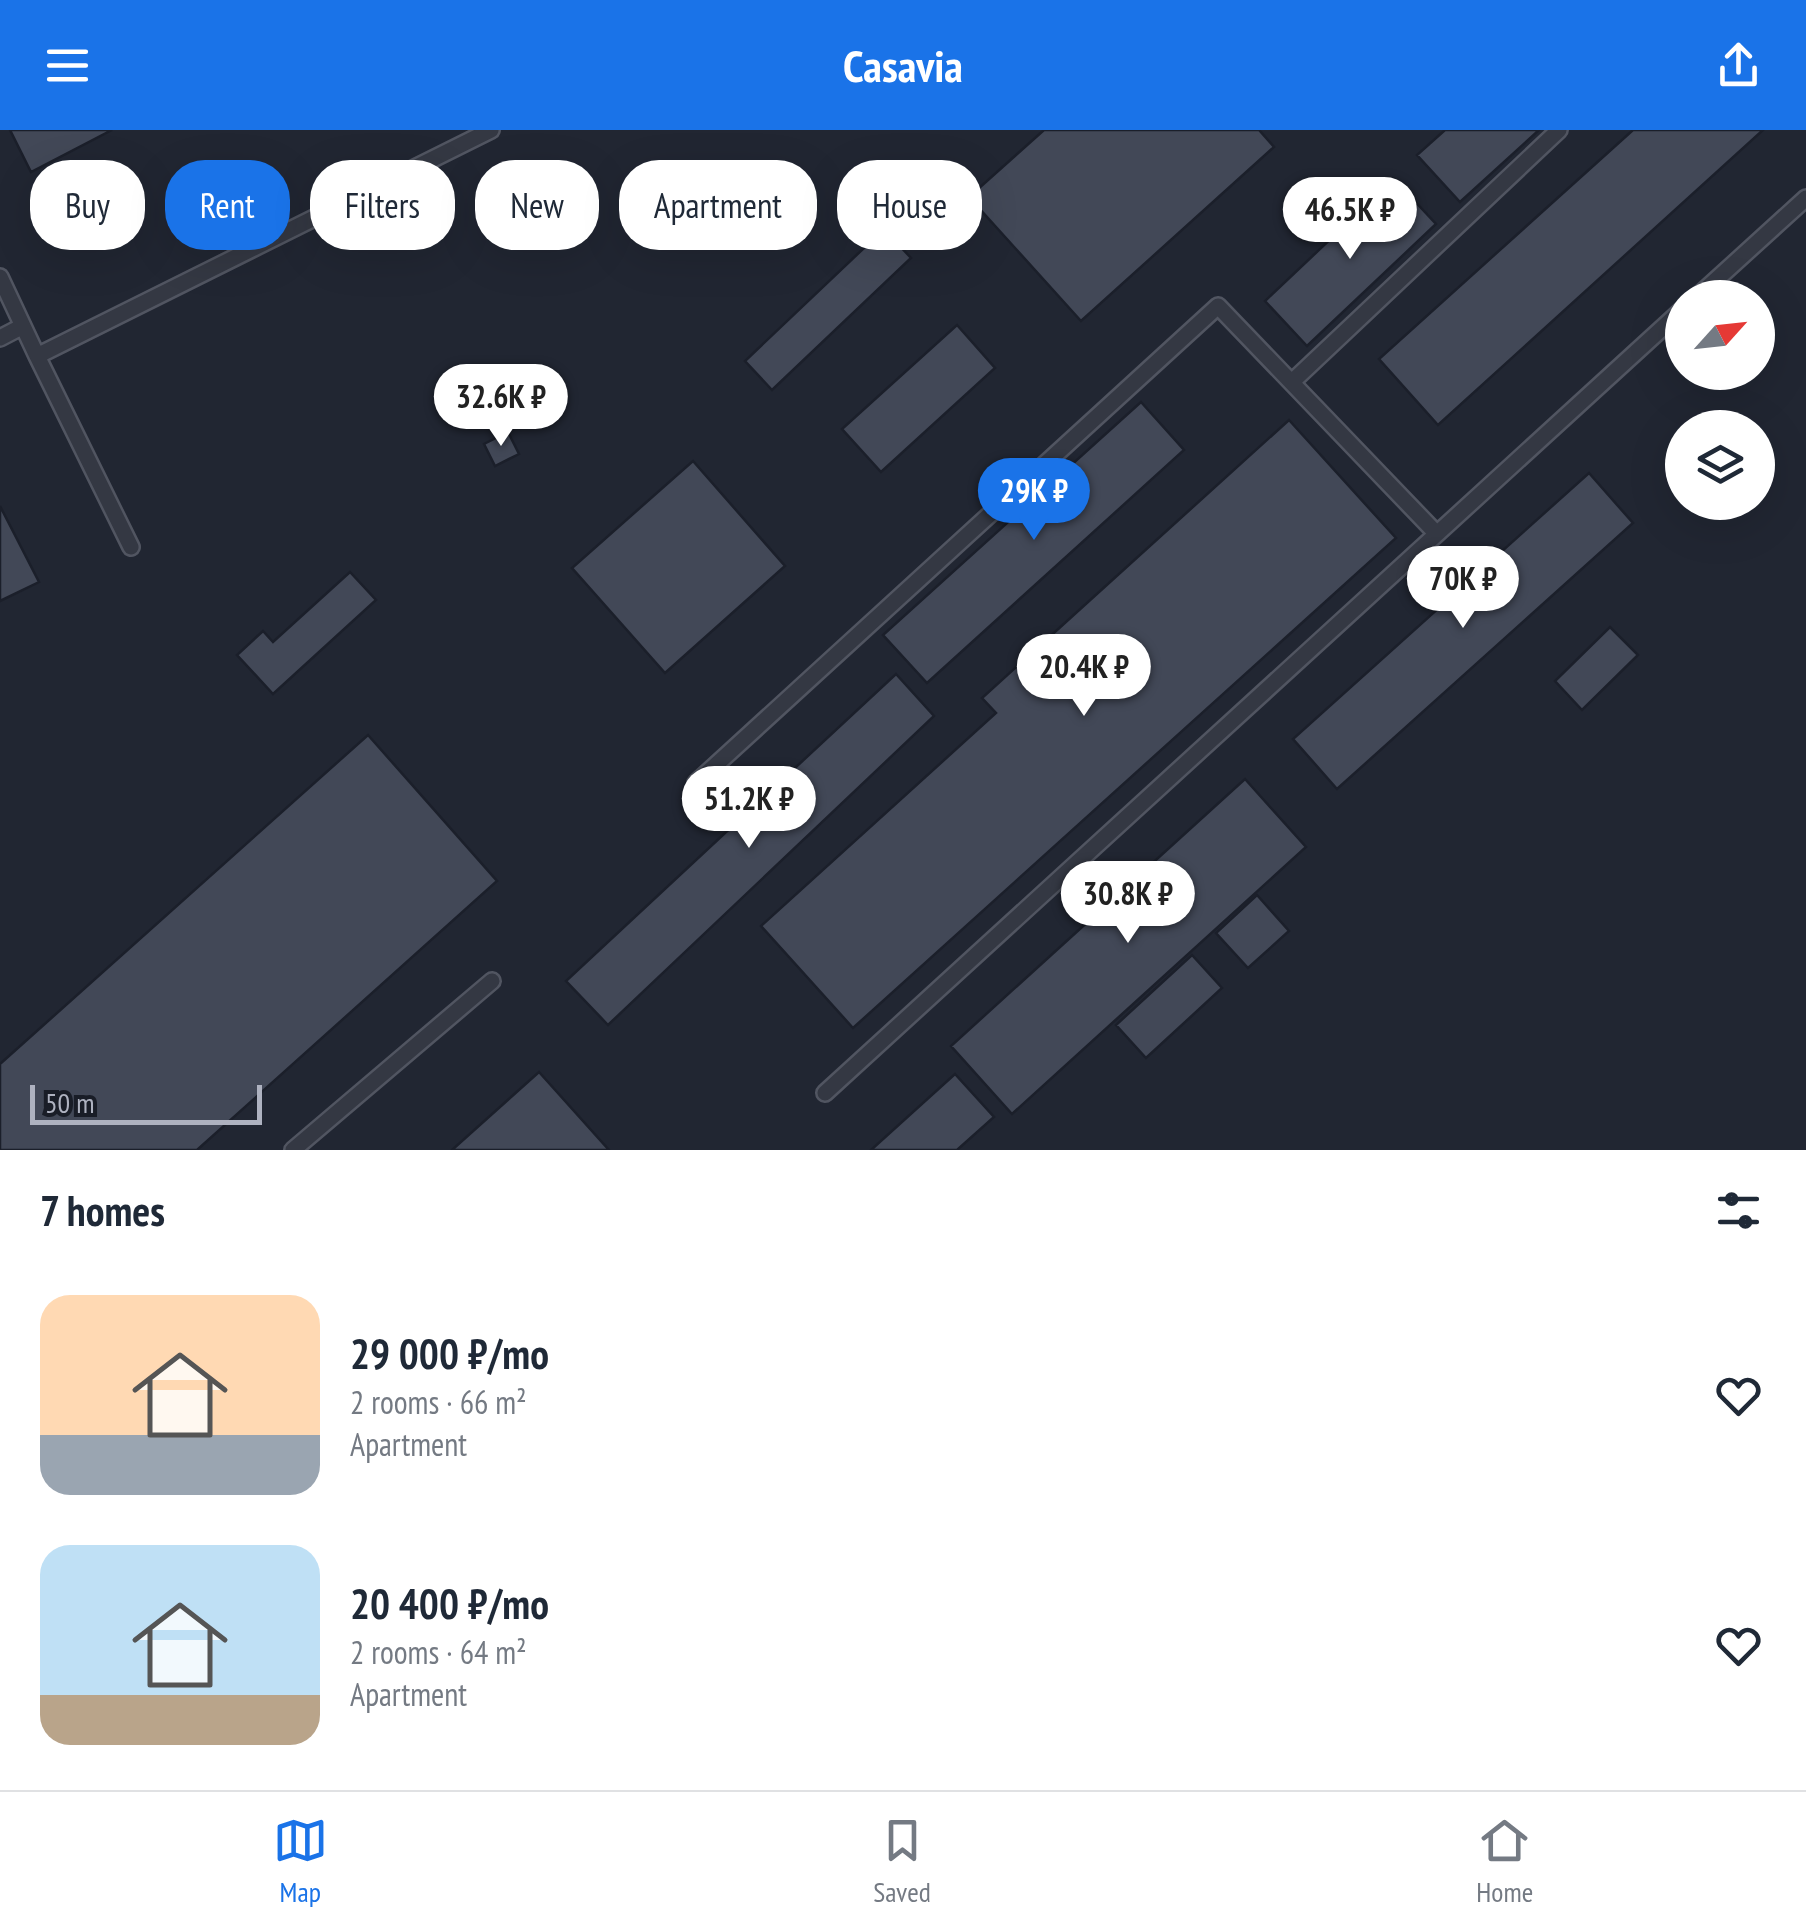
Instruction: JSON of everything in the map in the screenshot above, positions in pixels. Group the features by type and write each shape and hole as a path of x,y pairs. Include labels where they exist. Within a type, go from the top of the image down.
{"lane":[{"path":"36,356 490,130"},
{"path":"1294,381 1559,130"},
{"path":"1716,280 1806,198"},
{"path":"0,277 131,548"},
{"path":"696,783 1218,306 1436,533"},
{"path":"825,1093 1665,325"},
{"path":"0,338 23,326"},
{"path":"293,1150 492,981"}],"building":[{"path":"10,130 112,130 54,160 30,160 30,170"},
{"path":"1044,130 1259,130 1274,147 1081,321 982,211 982,185"},
{"path":"1445,130 1539,130 1460,202 1417,155"},
{"path":"1633,130 1763,130 1438,425 1379,359"},
{"path":"1394,179 1436,224 1307,346 1265,301"},
{"path":"862,250 904,250 911,258 772,390 745,361"},
{"path":"957,325 995,368 881,472 842,429"},
{"path":"1141,402 1184,450 927,683 883,635"},
{"path":"1289,420 1396,538 853,1028 761,926 996,713 982,698"},
{"path":"508,432 519,454 495,466 484,444"},
{"path":"693,461 785,566 665,673 572,568"},
{"path":"1589,473 1633,523 1337,789 1293,739"},
{"path":"0,506 39,582 0,601"},
{"path":"350,572 376,600 273,694 237,655 263,631 273,642"},
{"path":"1610,627 1638,655 1582,710 1555,681"},
{"path":"896,674 934,716 608,1025 566,981"},
{"path":"368,735 497,881 197,1150 0,1150 0,1064"},
{"path":"1245,779 1306,847 1012,1114 951,1046"},
{"path":"1257,895 1289,931 1248,968 1216,933"},
{"path":"1192,955 1222,988 1146,1058 1116,1025"},
{"path":"539,1072 609,1150 452,1150"},
{"path":"955,1074 994,1117 957,1150 871,1150"}]}
